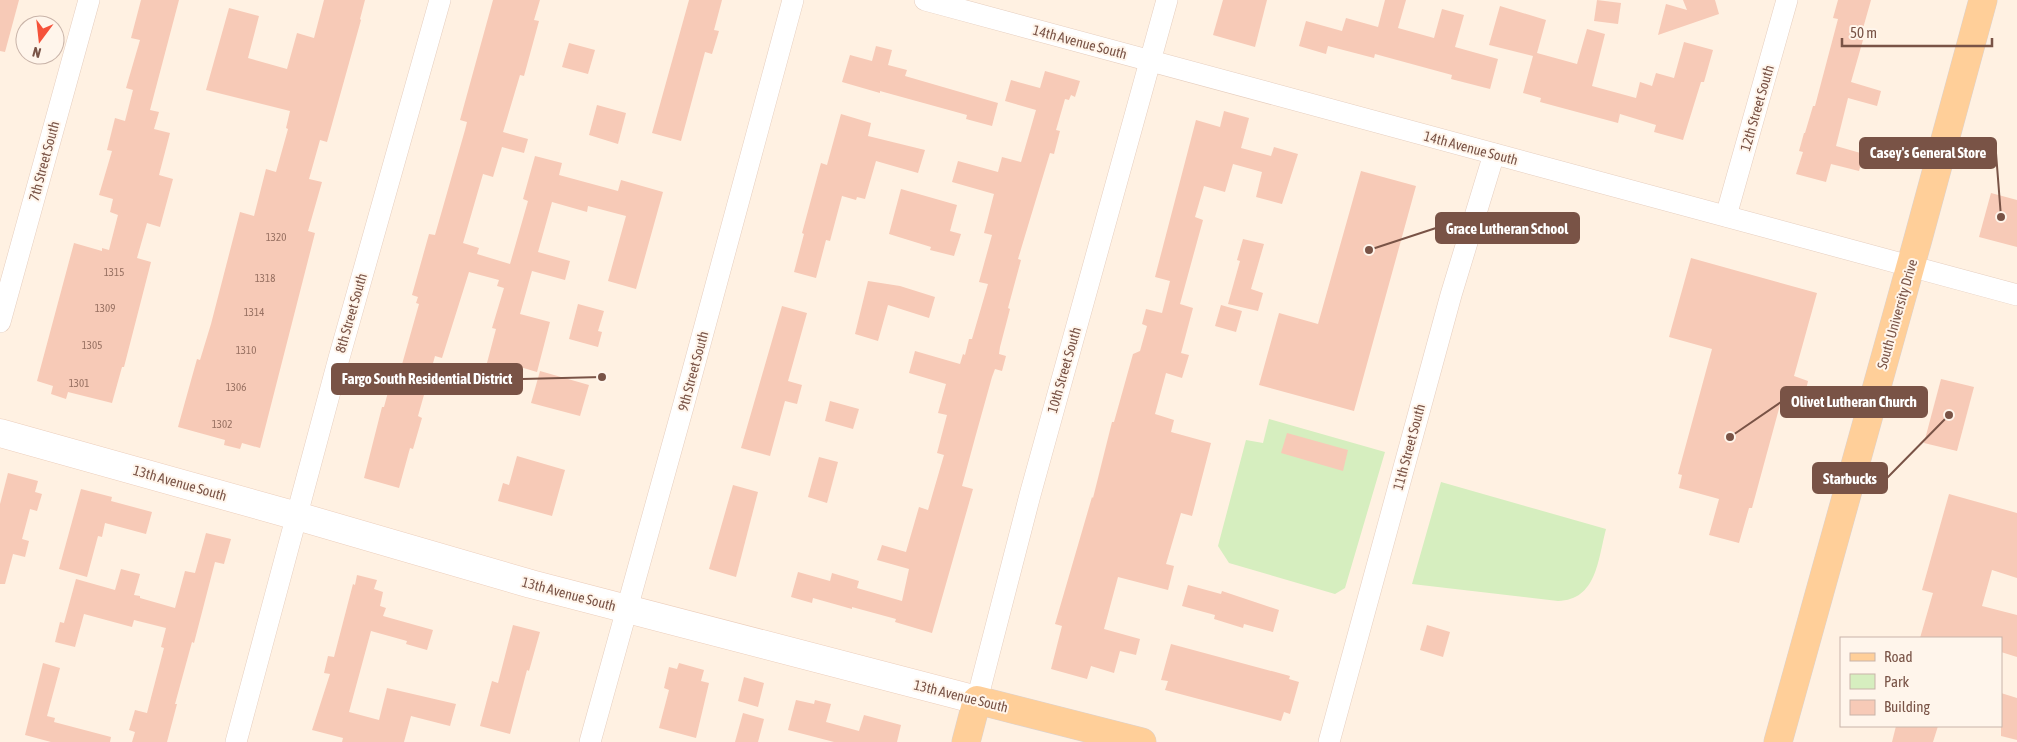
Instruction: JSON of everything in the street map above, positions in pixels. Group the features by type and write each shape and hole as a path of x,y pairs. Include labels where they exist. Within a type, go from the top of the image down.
{"main road":[{"name":"South University Drive","path":"1777,740 1911,266 1983,0"},
{"name":"10th Street South","path":"966,742 977,700"},
{"name":"13th Avenue South","path":"977,700 1142,742"}],"street":[{"name":"7th Street South","path":"0,322 89,0"},
{"name":"8th Street South","path":"236,742 338,358 440,0"},
{"name":"9th Street South","path":"590,742 628,609 793,0"},
{"name":"14th Avenue South","path":"925,0 2017,295"},
{"name":"10th Street South","path":"977,700 1030,496 1167,0"},
{"name":"12th Street South","path":"1726,216 1787,0"},
{"name":"11th Street South","path":"1330,742 1451,295 1494,154"},
{"name":"13th Avenue South","path":"0,433 297,516 530,584 977,700"}],"green space":[{"path":"1269,419 1385,452 1345,588 1335,594 1229,563 1218,546 1246,440 1263,443"},
{"path":"1441,482 1606,529 1598,565 1588,586 1581,594 1571,599 1558,601 1412,584"}],"building":[{"path":"0,0 19,0 5,52 0,51"},
{"path":"141,0 179,0 150,110 159,112 154,129 170,133 159,175 173,179 160,227 147,223 137,258 151,262 124,367 122,367 112,403 68,392 66,399 51,394 53,386 37,381 74,243 102,251 102,248 109,250 118,215 110,212 113,199 99,195 112,151 107,150 115,118 125,121 133,90 126,88 140,40 131,38"},
{"path":"324,0 365,0 327,142 320,140 309,179 322,182 308,231 315,233 260,448 242,443 240,449 224,445 225,440 178,427 197,359 200,360 211,324 240,212 254,216 266,169 276,172 288,129 286,128 290,111 206,90 229,8 259,16 248,58 287,69 297,33 314,38"},
{"path":"493,0 540,0 534,20 539,21 524,76 520,75 503,132 528,139 524,153 502,147 493,177 483,174 463,243 479,248 477,254 510,264 528,201 523,199 535,156 562,163 559,175 618,191 621,180 663,192 636,289 608,281 626,216 588,206 587,212 552,202 538,252 570,261 565,280 532,271 520,314 550,322 537,372 510,364 505,384 483,378 496,329 492,328 504,288 497,286 499,280 469,272 442,358 435,356 418,416 422,418 413,449 410,448 399,488 364,478 382,407 384,407 395,366 401,368 419,304 416,303 418,297 412,295 429,234 435,235 465,130 467,122 460,120"},
{"path":"689,0 722,0 714,30 719,31 712,54 705,52 681,141 652,133"},
{"path":"1223,0 1267,0 1255,47 1213,35"},
{"path":"1385,0 1406,0 1398,28 1434,38 1442,9 1464,15 1455,47 1498,59 1490,89 1451,79 1452,75 1375,54 1374,58 1328,46 1326,54 1299,46 1306,21 1342,31 1346,18 1378,27"},
{"path":"1597,0 1621,3 1618,24 1594,21"},
{"path":"1683,0 1715,0 1719,14 1658,35 1666,4 1687,10"},
{"path":"1838,0 1871,0 1860,39 1863,40 1851,82 1881,91 1877,106 1848,98 1836,146 1864,154 1859,171 1831,164 1826,182 1796,174 1803,152 1799,151 1813,106 1815,106 1838,19 1833,18"},
{"path":"1500,6 1546,20 1537,53 1577,64 1587,29 1605,34 1592,86 1636,98 1640,82 1652,86 1656,73 1674,78 1684,42 1713,50 1704,82 1701,82 1683,140 1654,132 1656,125 1620,114 1618,123 1540,102 1541,98 1523,93 1533,56 1489,45"},
{"path":"569,43 595,50 588,74 562,67"},
{"path":"876,46 892,50 888,65 907,70 905,76 998,103 992,126 966,119 967,115 842,82 850,55 872,61"},
{"path":"1045,71 1080,81 1075,97 1071,95 1069,100 1065,99 1056,130 1060,131 1054,154 1050,153 1018,259 1021,260 1008,308 1010,309 999,354 1006,356 1002,371 995,369 992,377 962,486 973,489 932,633 895,622 896,619 852,607 852,609 813,598 812,603 791,597 798,572 830,581 832,573 859,581 857,588 902,601 909,569 877,560 882,545 906,552 919,507 928,510 944,455 937,453 947,415 938,413 946,384 909,373 915,351 960,364 963,354 965,355 969,339 972,339 988,284 979,282 992,235 984,233 994,194 952,182 958,161 998,172 1002,157 1021,162 1036,110 1005,101 1011,80 1040,88"},
{"path":"597,105 626,113 618,144 589,135"},
{"path":"1224,111 1249,118 1241,148 1271,156 1274,147 1298,154 1282,204 1256,197 1262,172 1233,164 1225,192 1204,186 1195,217 1203,220 1180,304 1193,308 1181,353 1189,355 1182,378 1166,373 1155,414 1174,420 1171,432 1211,443 1192,516 1181,513 1166,564 1174,566 1168,590 1118,577 1104,629 1140,639 1136,655 1120,651 1114,673 1091,666 1087,679 1051,669 1062,626 1055,624 1093,498 1112,422 1114,422 1133,354 1140,351 1147,326 1142,324 1146,309 1162,313 1170,281 1155,277 1196,120 1220,127"},
{"path":"841,114 871,123 868,136 925,150 918,173 876,161 865,199 857,197 856,200 842,196 830,241 826,240 816,278 794,272 804,234 802,233 821,163 827,165"},
{"path":"1361,171 1416,186 1354,411 1259,385 1279,313 1318,324"},
{"path":"901,189 957,205 950,231 961,234 954,256 930,250 931,247 889,234"},
{"path":"1991,193 2017,200 2017,247 1979,237"},
{"path":"1243,239 1264,244 1251,289 1263,293 1258,311 1228,304 1240,261 1237,260"},
{"path":"1691,258 1817,293 1794,376 1808,381 1804,399 1783,394 1752,508 1749,508 1739,543 1709,535 1719,499 1679,488 1682,475 1678,474 1712,349 1669,337"},
{"path":"868,281 900,286 935,297 929,318 888,305 878,341 855,334"},
{"path":"578,304 604,311 598,331 602,332 598,347 569,339"},
{"path":"1221,305 1242,311 1236,332 1215,326"},
{"path":"782,306 807,313 788,381 802,385 797,404 785,401 770,456 741,448"},
{"path":"540,371 589,385 580,416 531,403"},
{"path":"1941,379 1974,387 1957,451 1924,443"},
{"path":"830,401 859,409 853,429 825,421"},
{"path":"1287,433 1348,450 1343,471 1281,453"},
{"path":"517,456 565,470 552,516 498,501 503,483 509,485"},
{"path":"819,457 838,462 827,503 808,497"},
{"path":"8,473 38,481 35,492 42,494 37,511 30,509 22,539 29,541 25,557 13,554 5,584 0,584 0,504"},
{"path":"733,485 758,492 736,577 709,569"},
{"path":"81,489 112,497 111,501 152,512 146,534 105,523 102,537 98,536 87,577 59,569"},
{"path":"1949,494 2017,513 2017,578 1992,570 1982,606 2017,615 2017,657 2002,652 2002,637 1920,637 1933,593 1922,590"},
{"path":"206,533 231,539 224,564 215,562 194,643 192,642 175,704 177,704 167,742 132,742 135,732 129,730 135,710 147,713 164,648 161,647 166,628 134,620 132,627 84,614 75,647 55,642 60,622 64,623 76,579 115,590 121,569 140,574 134,595 175,608 185,571 195,573"},
{"path":"357,575 377,580 374,589 383,592 380,606 386,608 383,616 433,630 427,650 406,644 407,641 371,631 349,712 379,720 387,688 456,704 450,726 411,716 404,742 342,742 343,738 312,730 330,674 324,673 328,656 334,657"},
{"path":"1188,585 1221,594 1222,591 1279,610 1273,632 1244,624 1243,628 1214,619 1215,615 1182,606"},
{"path":"513,625 540,632 529,671 527,670 510,734 480,726 492,681 498,683"},
{"path":"1427,625 1450,632 1443,657 1420,650"},
{"path":"1171,644 1290,676 1289,679 1299,682 1290,714 1284,712 1281,721 1165,690 1168,681 1161,680"},
{"path":"43,663 60,668 47,716 55,718 54,722 111,737 110,742 51,742 25,735"},
{"path":"679,663 704,670 701,681 709,683 696,738 659,728 669,690 664,688 669,667 677,669"},
{"path":"744,677 764,683 758,707 738,701"},
{"path":"2002,693 2017,698 2017,740 2001,736"},
{"path":"796,700 814,704 815,700 831,704 826,722 859,731 864,715 901,725 897,742 834,742 788,730"},
{"path":"743,713 764,719 758,742 735,742"},
{"path":"1896,727 1938,727 1933,742 1892,742"}],"place":[{"name":"Casey's General Store","path":"2001,217"},
{"name":"Grace Lutheran School","path":"1369,250"},
{"name":"Fargo South Residential District","path":"602,377"},
{"name":"Starbucks","path":"1949,415"},
{"name":"Olivet Lutheran Church","path":"1730,437"}]}
